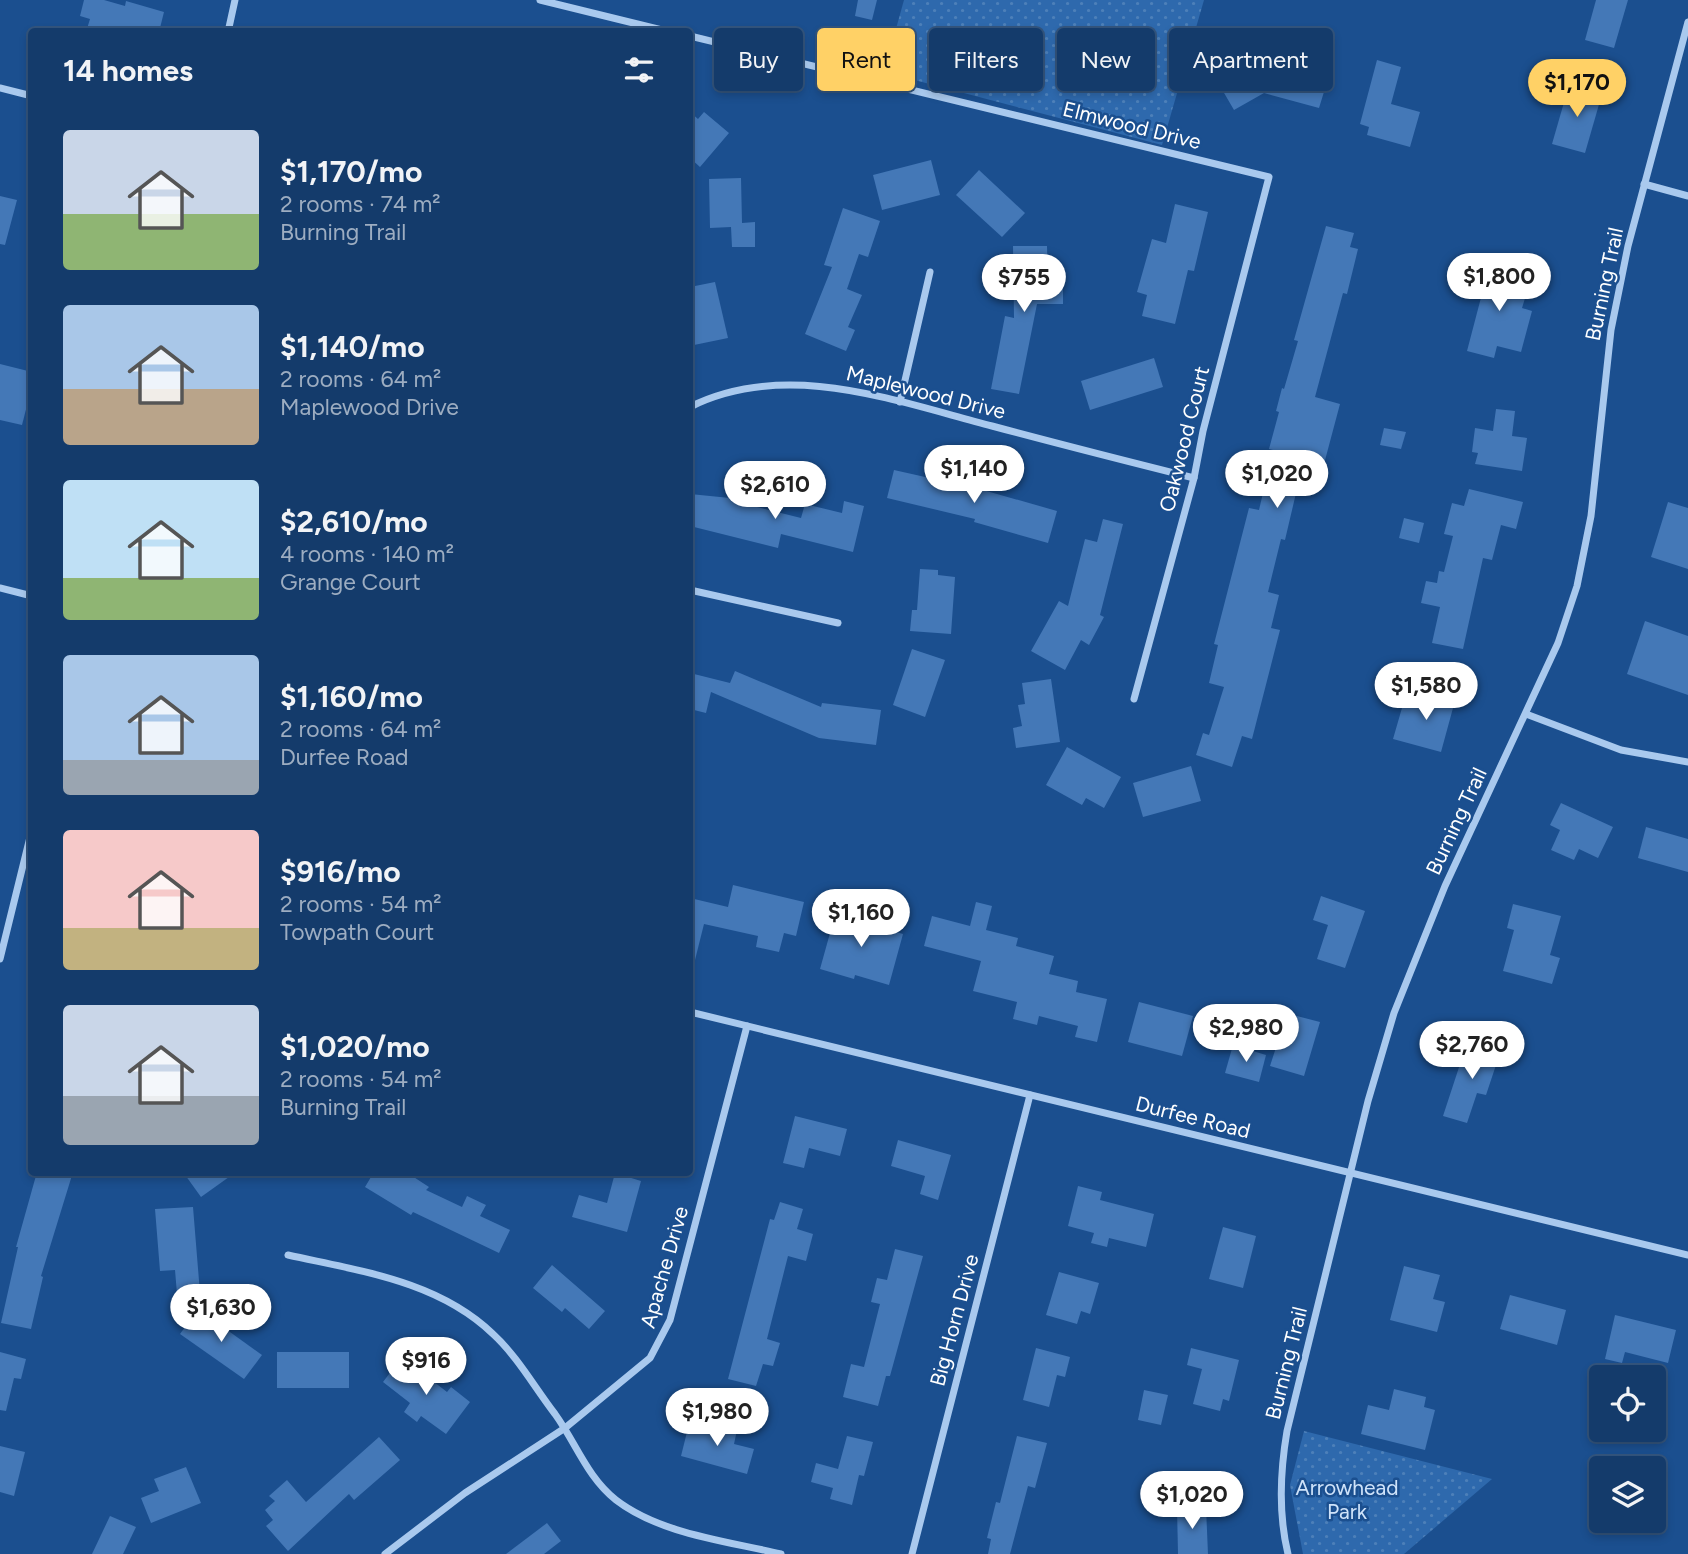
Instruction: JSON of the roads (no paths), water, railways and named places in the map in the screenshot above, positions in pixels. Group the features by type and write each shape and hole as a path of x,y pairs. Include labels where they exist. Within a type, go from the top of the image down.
{"street":[{"path":"229,28 235,0"},
{"path":"540,0 654,28"},
{"name":"Burning Trail","path":"1288,1554 1280,1505 1283,1454 1380,1057 1413,960 1558,643 1584,559 1611,330 1628,246 1688,22"},
{"name":"Elmwood Drive","path":"693,37 1269,177 1266,188"},
{"path":"0,88 28,95"},
{"path":"1644,184 1688,196"},
{"name":"Oakwood Court","path":"1134,699 1194,478 1203,431 1266,188"},
{"path":"900,402 930,272"},
{"name":"Maplewood Drive","path":"693,406 722,394 747,389 799,384 847,389 1194,478"},
{"path":"0,588 28,595"},
{"path":"693,591 838,623"},
{"path":"1526,714 1611,747 1688,762"},
{"path":"0,959 28,855"},
{"name":"Durfee Road","path":"693,1013 1688,1255"},
{"name":"Apache Drive","path":"385,1554 465,1493 565,1428 650,1359 670,1320 747,1026"},
{"name":"Big Horn Drive","path":"912,1554 1030,1095"},
{"path":"288,1255 389,1277 424,1289 451,1303 500,1340 565,1428 591,1476 616,1500 655,1524 781,1554"}],"park label":[{"name":"Arrowhead Park","path":"1347,1499"}]}
